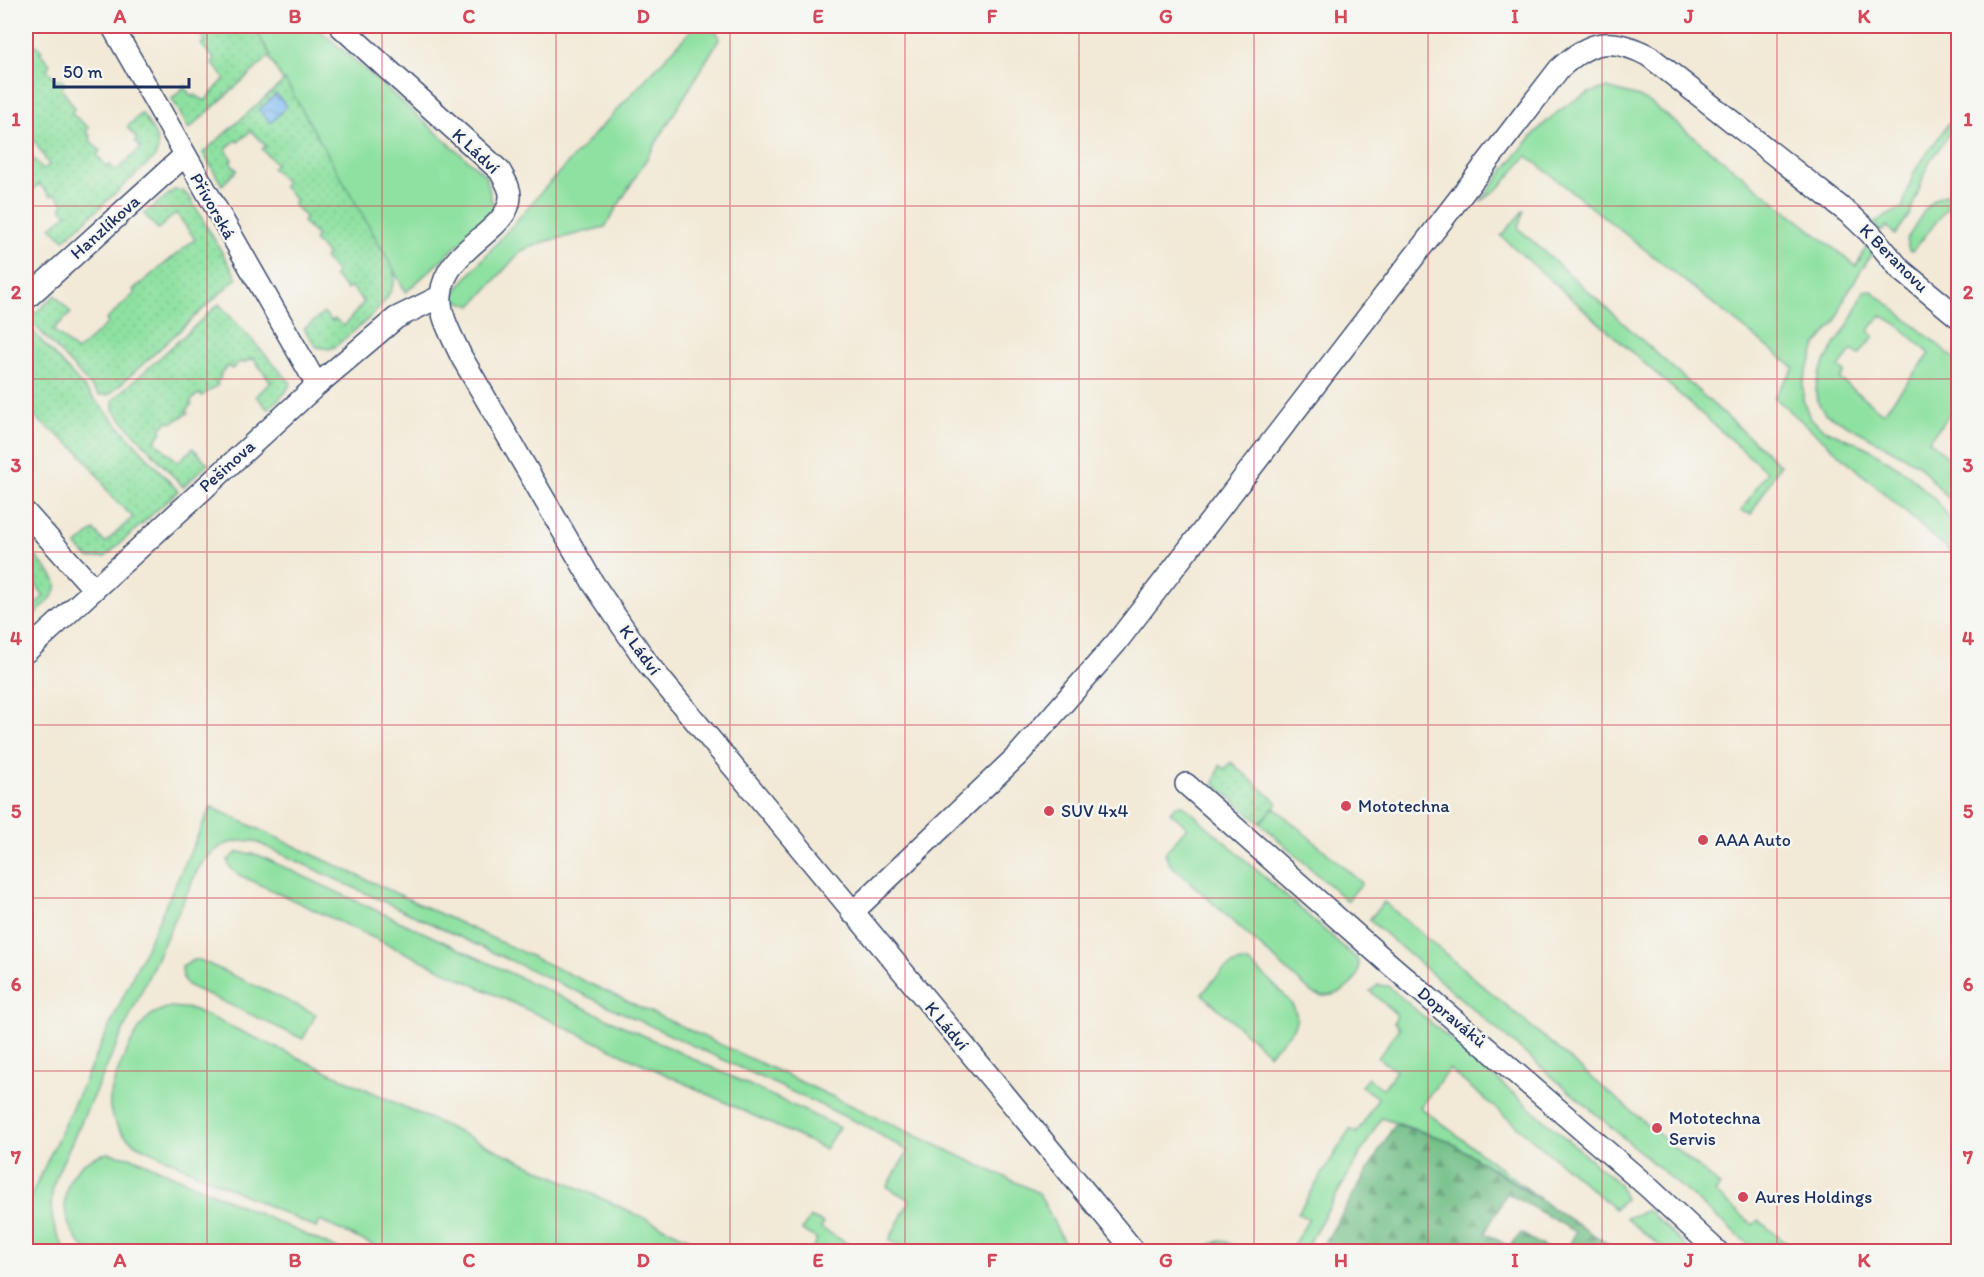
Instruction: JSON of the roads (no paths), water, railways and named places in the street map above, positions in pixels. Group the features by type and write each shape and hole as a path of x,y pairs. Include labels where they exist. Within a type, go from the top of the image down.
{"street":[{"name":"Přívorská","path":"112,26 184,156 317,385"},
{"name":"K Ládví","path":"340,26 500,171 511,194 508,212 453,262 441,296 445,320 461,356 593,583 648,664 852,913 1135,1251"},
{"name":"K Beranovu","path":"852,913 1018,755 1116,643 1533,102 1573,56 1588,47 1607,42 1629,45 1649,56 1830,199 1870,233 1900,269 1959,317"},
{"name":"Hanzlíkova","path":"26,299 184,156"},
{"name":"Pešinova","path":"26,652 93,588 317,385 396,318 441,296"},
{"path":"26,513 93,588"},
{"name":"Dopraváků","path":"1186,783 1386,961 1648,1186 1718,1251"}],"water":[{"path":"276,94 287,106 271,123 259,110"}],"place":[{"name":"Mototechna","path":"1346,806"},
{"name":"SUV 4x4","path":"1049,811"},
{"name":"AAA Auto","path":"1703,840"},
{"name":"Mototechna Servis","path":"1657,1128"},
{"name":"Aures Holdings","path":"1743,1197"}]}
